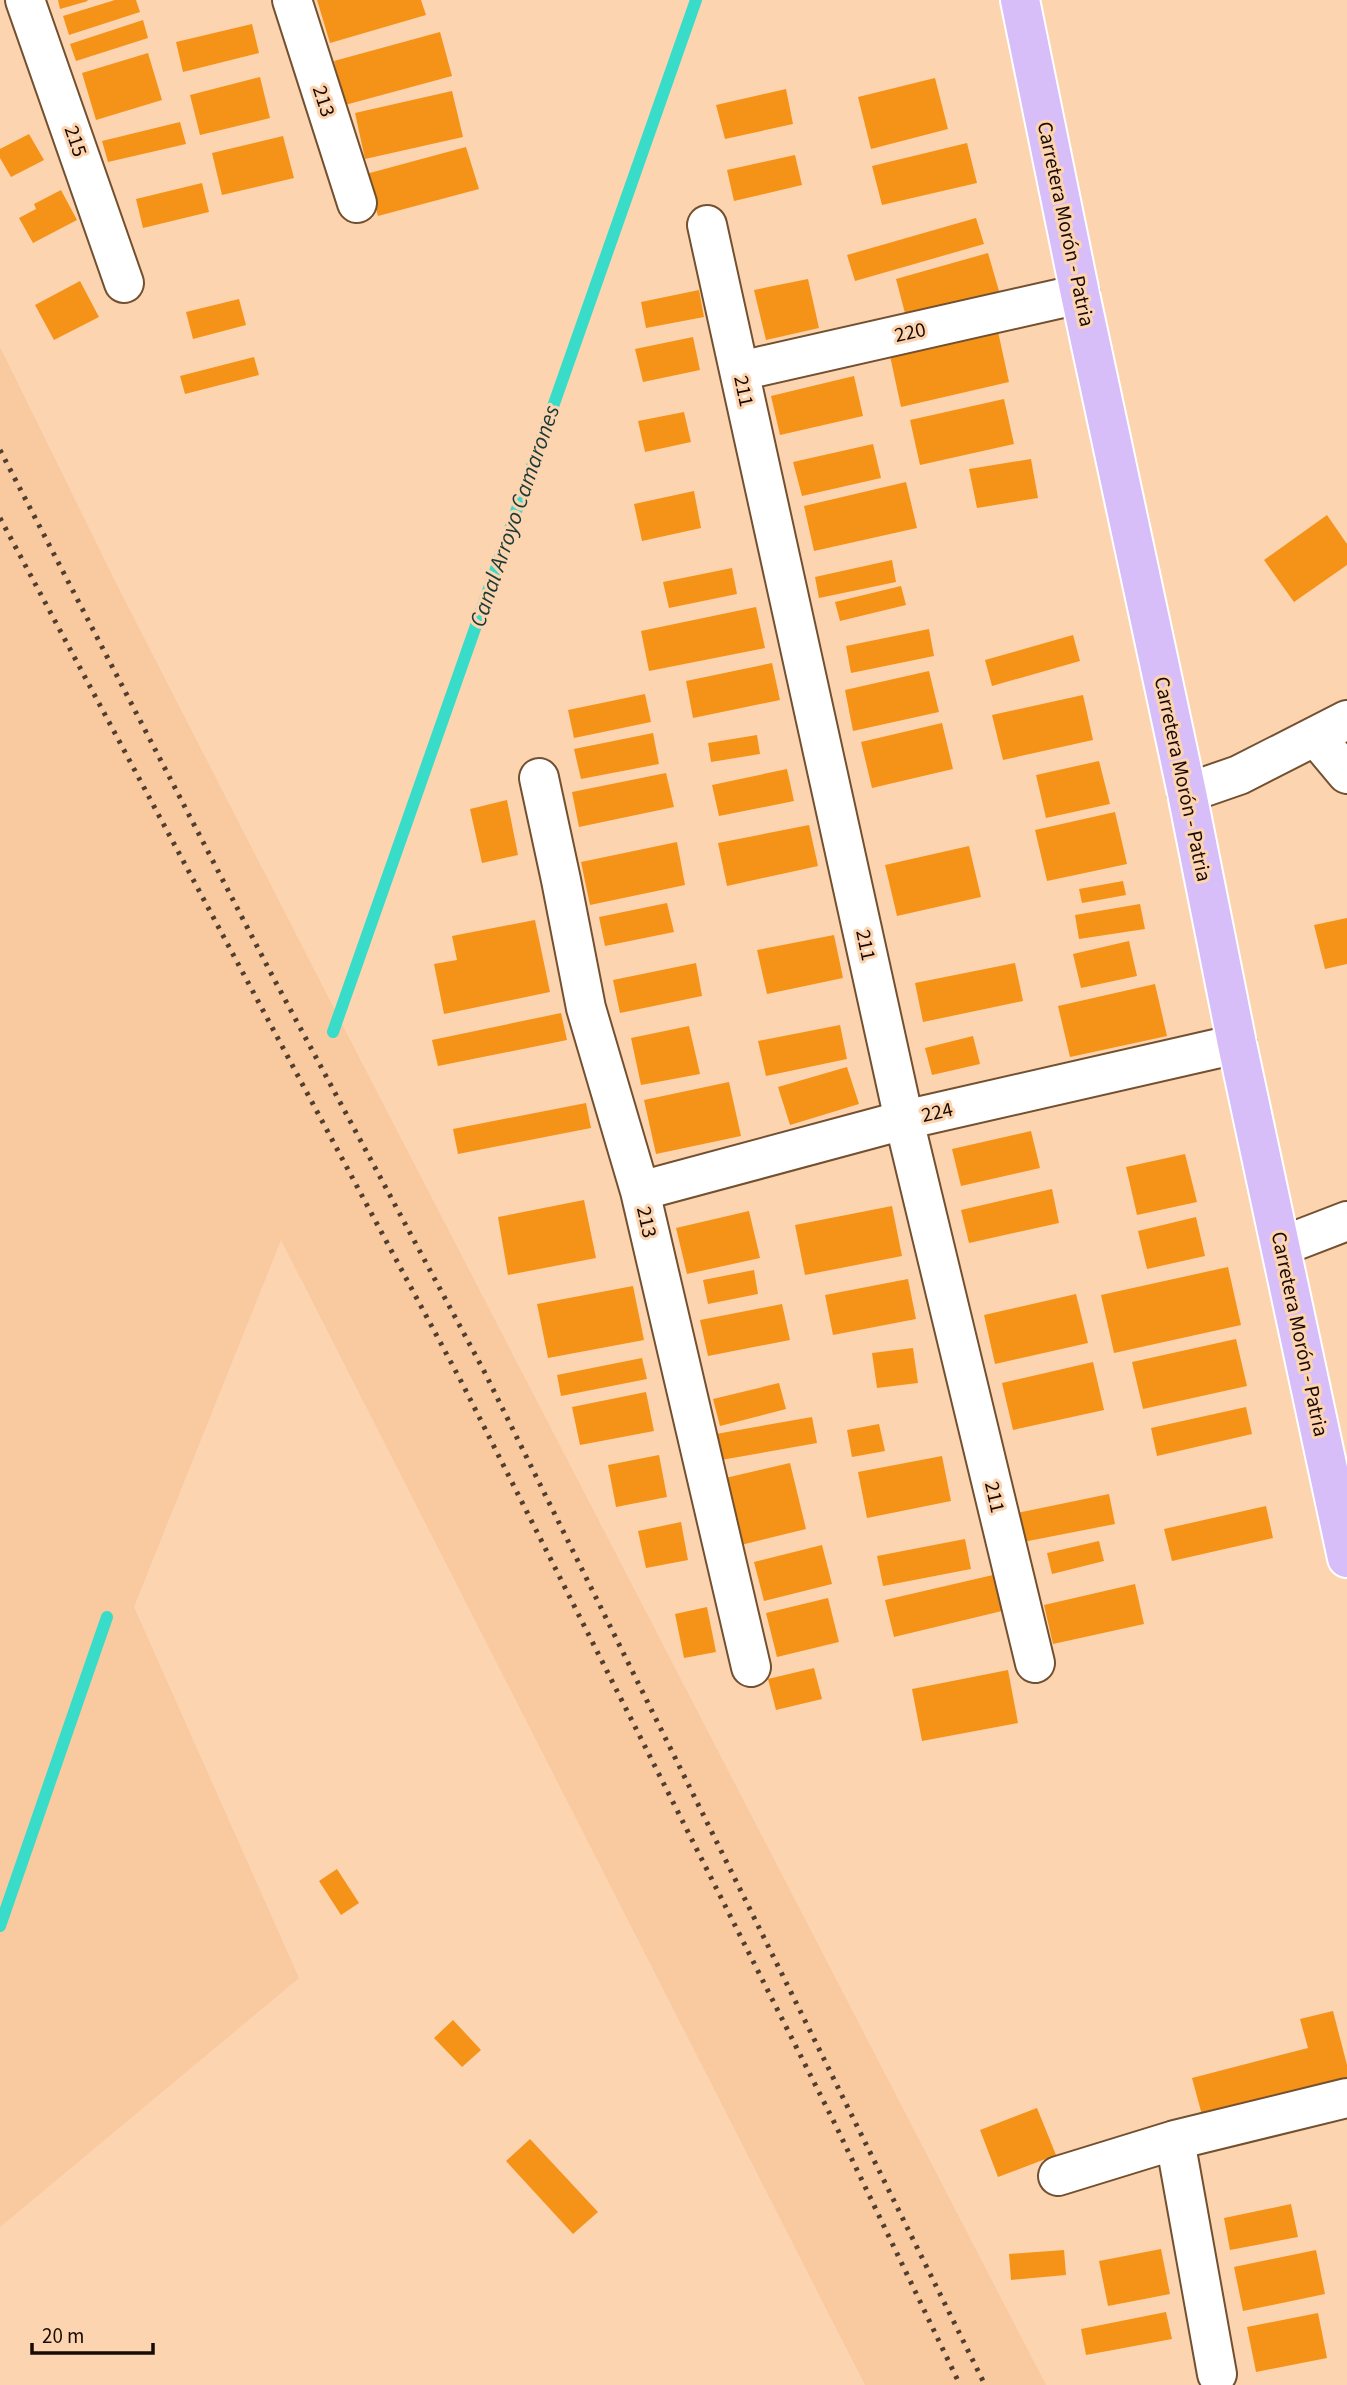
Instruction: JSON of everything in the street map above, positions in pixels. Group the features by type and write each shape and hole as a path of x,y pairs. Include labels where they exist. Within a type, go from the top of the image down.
{"main road":[{"name":"Carretera Morón - Patria","path":"1020,0 1347,1558"}],"street":[{"name":"215","path":"25,0 124,284"},
{"name":"213","path":"292,0 357,203"},
{"name":"211","path":"707,225 904,1120 1034,1663"},
{"name":"220","path":"740,371 1080,294"},
{"path":"1187,793 1239,775 1332,728 1347,774"},
{"name":"213","path":"539,778 586,1008 640,1191 751,1667"},
{"name":"224","path":"640,1191 904,1120 1237,1044"},
{"path":"1282,1247 1347,1221"},
{"path":"1058,2176 1175,2140 1347,2098"},
{"path":"1175,2140 1217,2374"}],"shaded area":[{"path":"0,347 118,587 361,1061 1046,2385 865,2385 281,1240 134,1607 299,1978 0,2227"}],"building":[{"path":"58,0 87,0 88,1 60,9"},
{"path":"115,0 136,0 140,12 69,35 63,16"},
{"path":"317,0 421,0 426,15 330,43"},
{"path":"143,20 148,38 76,61 70,44"},
{"path":"252,24 259,53 183,72 176,42"},
{"path":"440,32 452,76 345,105 334,61"},
{"path":"148,53 162,100 96,120 82,73"},
{"path":"260,77 270,118 200,135 190,95"},
{"path":"935,78 948,129 871,149 858,97"},
{"path":"786,89 793,124 725,139 716,105"},
{"path":"452,91 463,137 365,159 355,113"},
{"path":"180,122 186,144 108,162 102,141"},
{"path":"29,134 44,160 11,177 0,158 0,149"},
{"path":"283,136 294,178 222,195 212,153"},
{"path":"967,143 977,183 882,205 872,166"},
{"path":"466,147 479,189 378,216 366,174"},
{"path":"795,155 802,185 734,201 727,170"},
{"path":"202,183 209,212 143,228 136,199"},
{"path":"61,190 77,220 33,243 19,218 36,209 34,204"},
{"path":"976,218 984,244 855,281 847,255"},
{"path":"988,253 999,291 906,317 896,279"},
{"path":"808,279 819,328 766,340 754,290"},
{"path":"80,281 99,317 54,340 35,305"},
{"path":"699,290 704,317 646,328 641,302"},
{"path":"239,299 246,325 193,339 186,312"},
{"path":"997,327 1009,382 901,407 889,351"},
{"path":"693,337 700,370 643,382 635,349"},
{"path":"254,357 259,375 185,394 180,376"},
{"path":"854,376 863,416 780,435 771,396"},
{"path":"1004,399 1014,444 920,465 910,420"},
{"path":"684,412 691,442 645,452 638,421"},
{"path":"873,444 881,478 802,496 793,462"},
{"path":"1031,459 1038,498 977,508 969,469"},
{"path":"906,482 917,528 814,551 804,506"},
{"path":"694,491 701,528 642,541 634,504"},
{"path":"1327,515 1347,544 1347,565 1294,602 1264,560"},
{"path":"892,560 896,582 819,598 815,577"},
{"path":"732,568 737,594 669,608 663,582"},
{"path":"901,586 906,605 840,621 835,602"},
{"path":"756,607 765,648 649,671 641,631"},
{"path":"929,629 934,656 851,673 846,646"},
{"path":"1073,635 1080,661 992,686 985,660"},
{"path":"772,663 780,700 693,718 686,681"},
{"path":"929,671 939,712 853,731 845,690"},
{"path":"645,694 651,722 574,738 568,710"},
{"path":"1083,695 1093,740 1003,760 992,715"},
{"path":"942,723 953,769 872,788 861,742"},
{"path":"653,733 659,764 581,779 574,749"},
{"path":"757,735 760,754 711,762 708,743"},
{"path":"1099,761 1110,804 1046,818 1036,775"},
{"path":"787,769 794,801 719,816 712,785"},
{"path":"666,773 674,807 579,827 572,792"},
{"path":"507,800 518,855 482,863 470,809"},
{"path":"1115,812 1127,864 1047,881 1035,830"},
{"path":"809,825 818,866 727,886 718,843"},
{"path":"677,842 685,885 590,905 581,862"},
{"path":"969,846 981,897 897,916 885,865"},
{"path":"1123,881 1126,895 1082,903 1079,889"},
{"path":"667,903 674,932 605,946 599,917"},
{"path":"1140,904 1145,929 1079,939 1075,915"},
{"path":"1347,918 1347,964 1325,969 1314,925"},
{"path":"535,920 550,992 444,1014 434,964 457,960 452,936"},
{"path":"834,935 843,978 767,994 757,950"},
{"path":"1129,941 1137,976 1081,988 1073,954"},
{"path":"696,963 702,996 620,1013 613,980"},
{"path":"1015,963 1023,1001 923,1022 915,983"},
{"path":"1155,984 1167,1036 1070,1057 1058,1006"},
{"path":"561,1013 567,1040 438,1066 432,1040"},
{"path":"840,1025 847,1059 766,1076 758,1041"},
{"path":"689,1026 700,1074 641,1085 631,1038"},
{"path":"973,1036 980,1064 932,1075 925,1048"},
{"path":"847,1067 859,1104 790,1125 778,1087"},
{"path":"729,1082 741,1136 656,1154 644,1100"},
{"path":"586,1103 591,1128 458,1154 453,1129"},
{"path":"1031,1131 1040,1168 961,1186 952,1149"},
{"path":"1185,1154 1197,1202 1137,1215 1126,1167"},
{"path":"1052,1189 1059,1223 969,1243 961,1210"},
{"path":"584,1200 596,1258 508,1275 498,1217"},
{"path":"892,1206 902,1256 805,1275 795,1225"},
{"path":"749,1211 760,1258 687,1274 676,1228"},
{"path":"1196,1217 1205,1256 1147,1269 1138,1231"},
{"path":"1228,1267 1241,1325 1114,1353 1101,1295"},
{"path":"754,1270 758,1294 708,1304 703,1280"},
{"path":"908,1279 916,1319 833,1335 825,1295"},
{"path":"633,1286 644,1340 548,1358 537,1304"},
{"path":"1076,1294 1088,1343 995,1364 984,1315"},
{"path":"782,1304 790,1340 708,1356 700,1320"},
{"path":"1236,1339 1247,1386 1143,1409 1132,1362"},
{"path":"913,1348 918,1383 877,1388 872,1353"},
{"path":"642,1358 647,1379 561,1396 557,1375"},
{"path":"1093,1362 1104,1410 1013,1430 1002,1383"},
{"path":"779,1383 786,1409 720,1426 713,1399"},
{"path":"646,1392 654,1431 580,1445 572,1407"},
{"path":"1246,1407 1252,1434 1157,1456 1151,1428"},
{"path":"812,1417 817,1443 721,1460 716,1434"},
{"path":"879,1424 885,1451 852,1457 847,1430"},
{"path":"659,1455 667,1497 616,1507 608,1465"},
{"path":"942,1456 951,1501 867,1518 858,1472"},
{"path":"790,1463 806,1529 737,1546 721,1479"},
{"path":"1109,1494 1115,1524 1023,1542 1017,1513"},
{"path":"1266,1506 1273,1538 1172,1561 1164,1529"},
{"path":"681,1522 688,1560 646,1568 638,1531"},
{"path":"965,1539 971,1569 883,1586 877,1556"},
{"path":"1099,1541 1104,1561 1052,1574 1047,1553"},
{"path":"822,1545 832,1584 764,1601 754,1562"},
{"path":"993,1575 1002,1611 894,1637 885,1600"},
{"path":"1135,1584 1144,1624 1053,1644 1044,1605"},
{"path":"828,1598 839,1642 777,1657 766,1613"},
{"path":"707,1607 716,1652 684,1658 675,1614"},
{"path":"814,1668 822,1699 776,1710 768,1679"},
{"path":"1008,1670 1018,1723 922,1741 912,1689"},
{"path":"337,1869 359,1903 341,1915 319,1881"},
{"path":"1333,2011 1347,2065 1347,2078 1202,2115 1192,2078 1308,2048 1300,2019"},
{"path":"453,2020 481,2050 462,2067 434,2038"},
{"path":"1037,2108 1056,2155 998,2177 980,2130"},
{"path":"530,2139 598,2212 573,2234 506,2161"},
{"path":"1291,2204 1298,2237 1230,2250 1224,2218"},
{"path":"1161,2249 1170,2294 1108,2306 1099,2261"},
{"path":"1064,2250 1066,2275 1011,2280 1009,2254"},
{"path":"1316,2250 1325,2294 1243,2311 1234,2267"},
{"path":"1166,2312 1172,2339 1086,2355 1081,2329"},
{"path":"1318,2313 1327,2358 1256,2372 1247,2327"}],"waterway":[{"name":"Canal Arroyo Camarones","path":"333,1032 696,0"},
{"path":"0,1926 107,1617"}],"railway":[{"path":"0,450 274,979 484,1371 985,2385"},
{"path":"0,518 462,1383 836,2126 960,2385"}]}
